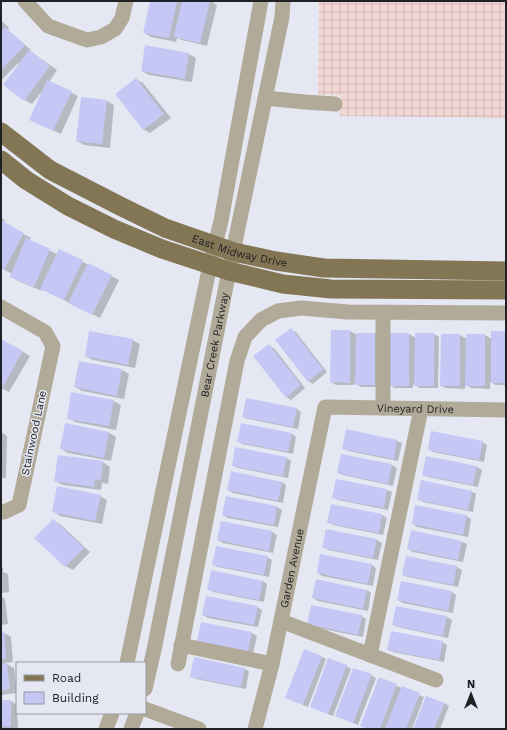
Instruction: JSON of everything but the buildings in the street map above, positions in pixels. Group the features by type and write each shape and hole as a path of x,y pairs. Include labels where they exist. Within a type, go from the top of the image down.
{"main road":[{"name":"East Midway Drive","path":"1,132 50,170 164,228 234,252 276,261 324,268 506,271"},
{"name":"East Midway Drive","path":"1,160 26,180 94,220 162,249 229,271 283,284 331,289 506,290"}],"street":[{"path":"25,1 48,26 86,40 101,37 115,29 122,18 126,1"},
{"name":"Bear Creek Parkway","path":"127,662 210,265 221,221 261,1"},
{"name":"Bear Creek Parkway","path":"146,684 282,17 283,1"},
{"path":"265,98 335,104"},
{"name":"Stainwood Lane","path":"1,307 45,332 53,346 19,505 3,512"},
{"path":"178,664 237,361 245,337 261,320 278,311 301,308 383,313 506,313"},
{"path":"383,313 383,408"},
{"name":"Vineyard Drive","path":"324,407 506,410"},
{"name":"Garden Avenue","path":"255,729 272,664 324,407"},
{"path":"370,655 421,409"},
{"path":"281,621 436,680"},
{"path":"181,645 272,664"},
{"path":"146,709 199,729"},
{"path":"106,729 112,714"},
{"path":"131,729 137,714"}],"shaded area":[{"path":"319,1 506,1 506,118 340,116 341,95 318,95"}]}
